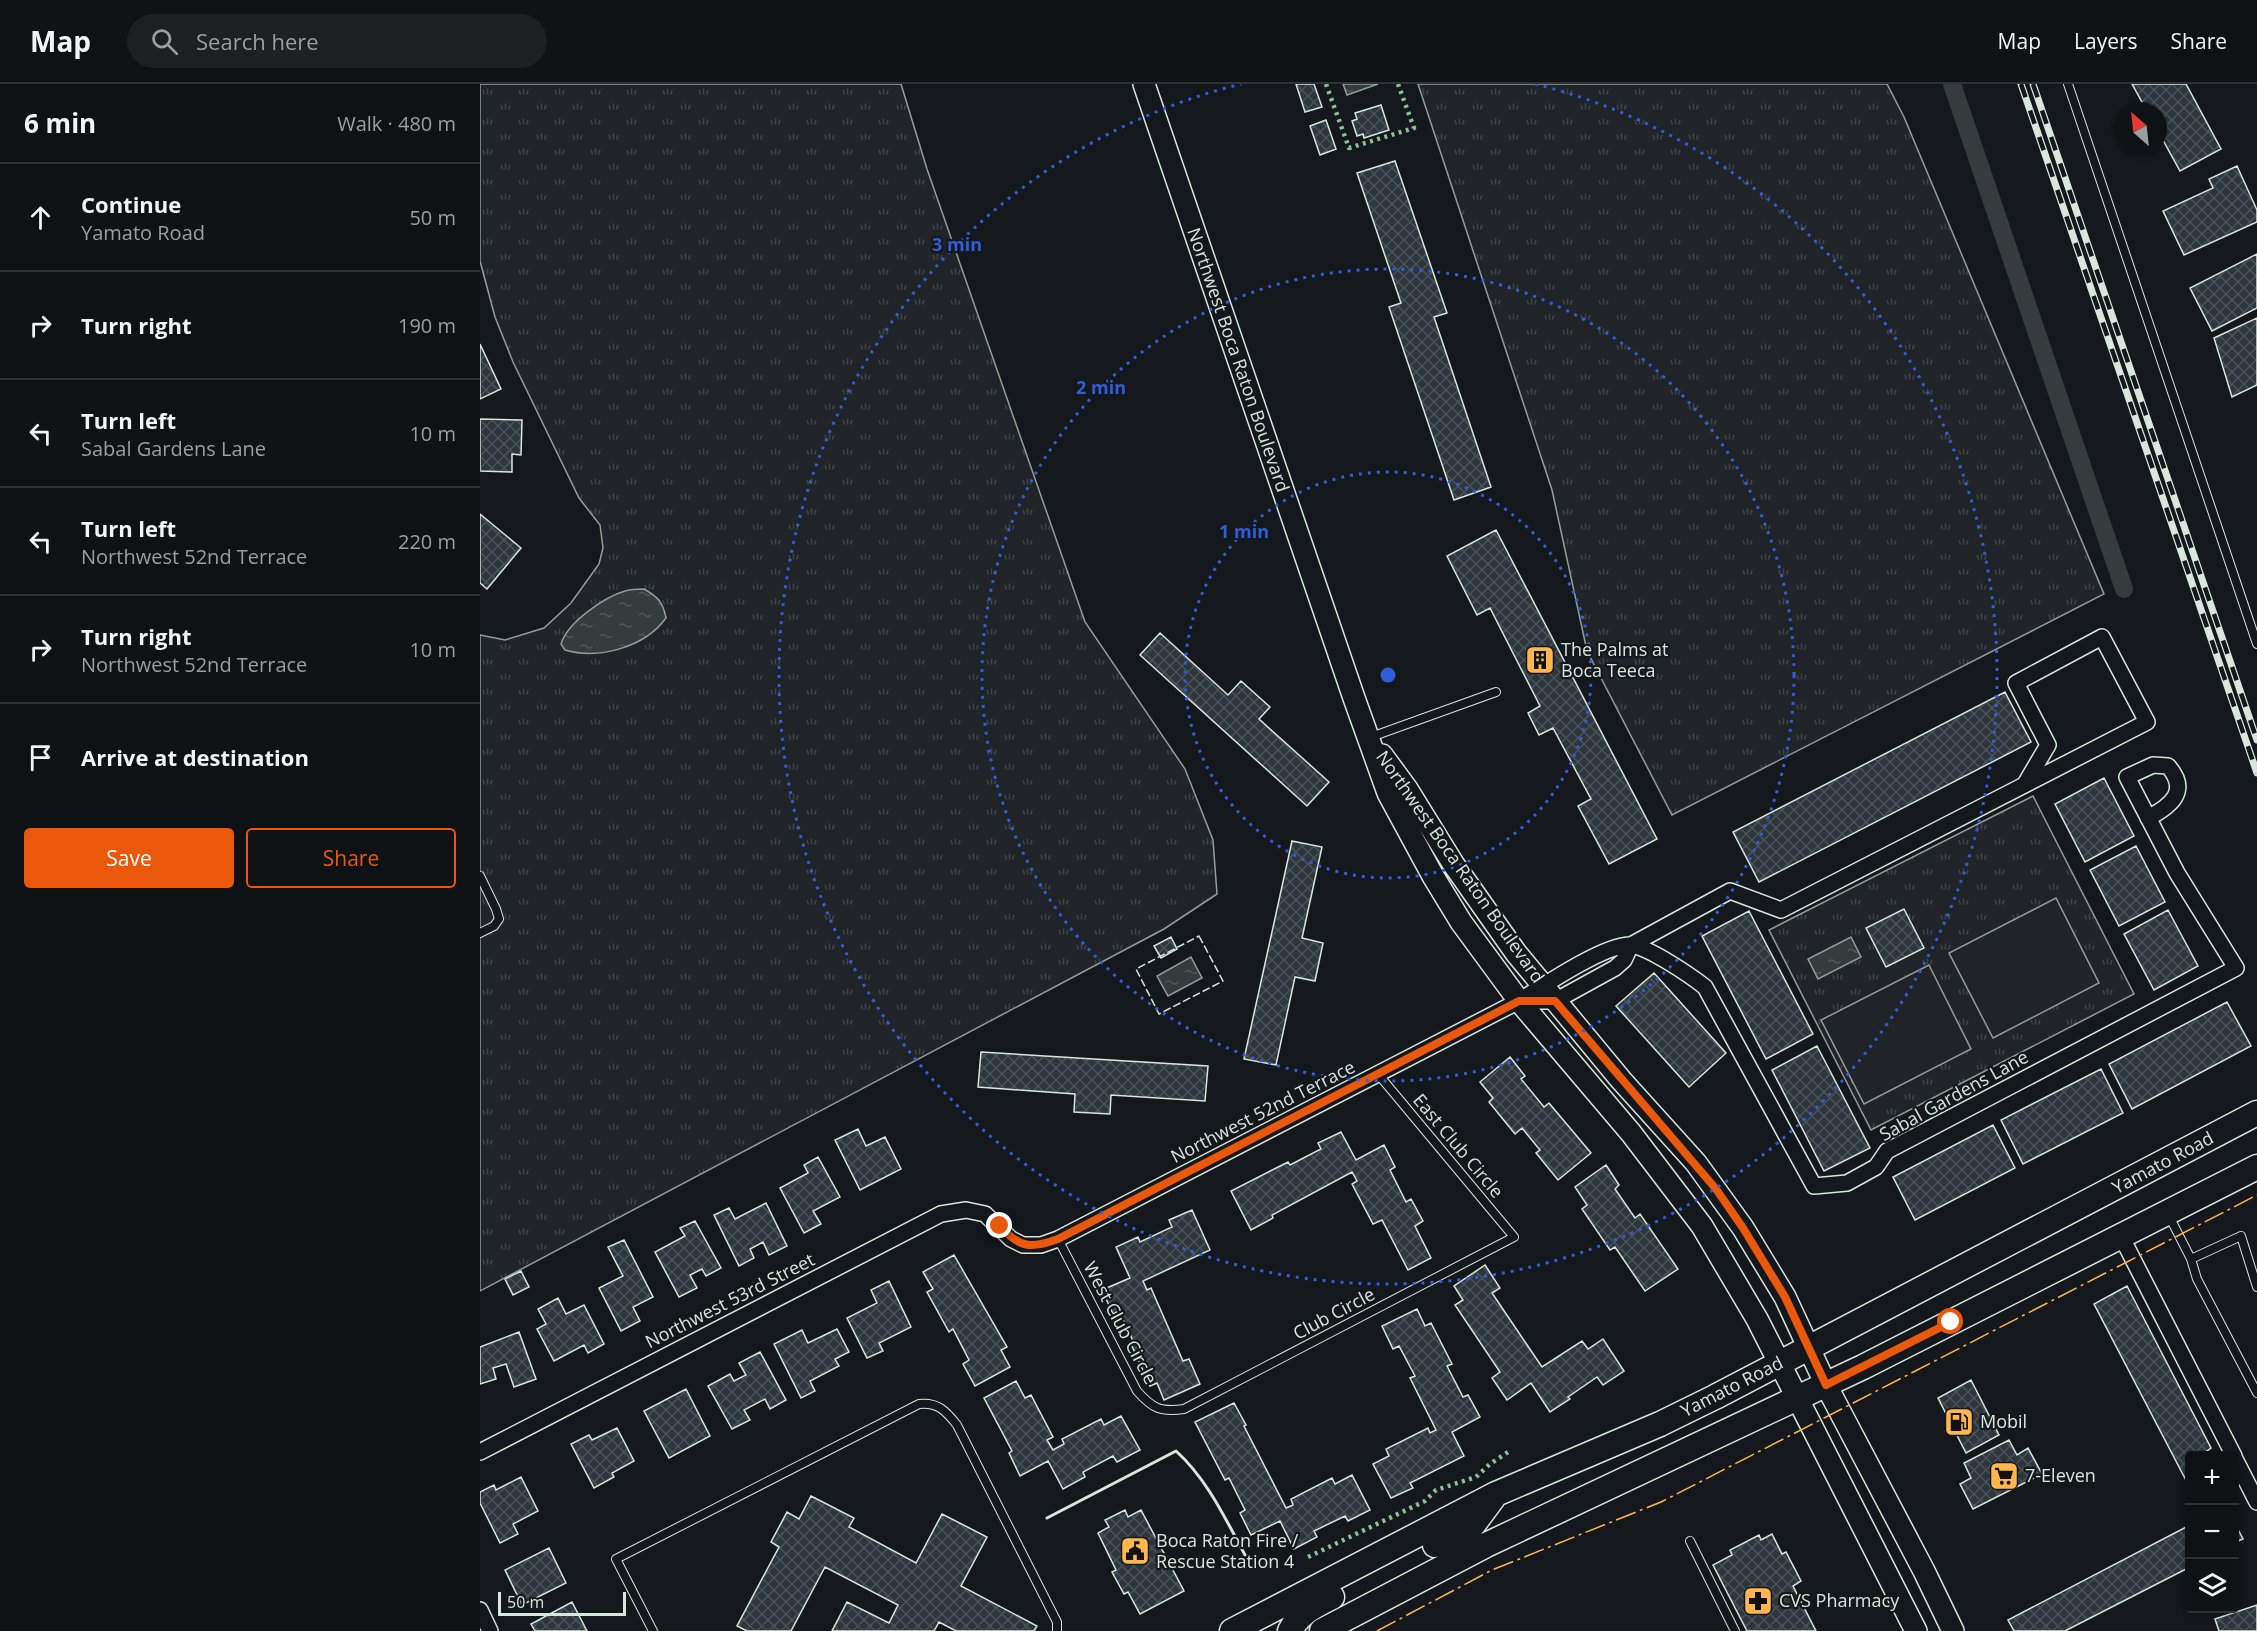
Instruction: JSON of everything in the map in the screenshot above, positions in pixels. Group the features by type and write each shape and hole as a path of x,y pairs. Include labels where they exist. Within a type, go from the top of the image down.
{"main road":[{"name":"Yamato Road","path":"1245,1628 1496,1494 1660,1424 1780,1363 2257,1113"},
{"name":"Yamato Road","path":"1326,1630 1486,1545 1826,1385 2257,1167"},
{"path":"1290,1631 1296,1619 1312,1607 1473,1525 1496,1494"}],"street":[{"name":"Northwest Boca Raton Boulevard","path":"1144,84 1388,793 1432,876 1491,966 1632,1133 1702,1226 1757,1319 1916,1631"},
{"path":"1519,1001 1549,993 1616,968 1624,960 1631,945 1730,891 1781,910 2147,722 2102,637 2016,683 2048,745 2025,784"},
{"name":"Northwest Boca Raton Boulevard","path":"1370,737 1407,789 1454,865 1516,952 1716,1189 1766,1264 1785,1297 1826,1385 1953,1631"},
{"name":"Sabal Gardens Lane","path":"1631,945 1682,969 1705,987 1814,1186 1847,1183 1876,1167 1887,1151 2235,968 2177,873 2148,818"},
{"name":"Northwest 52nd Terrace","path":"1000,1226 1011,1239 1023,1245 1041,1245 1058,1239 1519,1001"},
{"name":"Northwest 53rd Street","path":"480,1452 941,1214 966,1210 985,1214 1000,1226"},
{"path":"2121,1236 2231,1451"},
{"path":"2239,1466 2257,1502"},
{"path":"480,1610 490,1631"}],"lane":[{"path":"2068,84 2257,644"},
{"path":"1370,737 1496,692"},
{"path":"480,876 499,919 494,926 480,933"},
{"name":"East Club Circle","path":"1378,1074 1514,1237"},
{"path":"2167,1213 2191,1258 2197,1279 2257,1393"},
{"path":"2191,1258 2241,1236 2257,1287"},
{"name":"Club Circle","path":"1166,1411 1184,1409 1514,1237"},
{"name":"West Club Circle","path":"1058,1239 1137,1391 1149,1405 1166,1411"},
{"path":"653,1631 616,1559 919,1404 929,1403 946,1411 957,1425 1057,1622 1057,1631"},
{"path":"1690,1541 1735,1631"}],"green space":[{"path":"480,84 901,84 927,169 1085,622 1185,769 1213,840 1217,894 1164,929 480,1291 480,635 505,640 544,628 571,603 599,564 603,548 600,525 579,498 513,362 495,317 480,261"},
{"path":"1418,84 1887,84 1904,117 2104,594 1672,815 1587,651 1552,490"},
{"path":"2033,796 2134,994 1871,1130 1769,930"},
{"path":"2056,898 2099,983 1993,1038 1949,953"},
{"path":"1929,965 1971,1049 1864,1104 1821,1020"}],"water":[{"path":"1343,84 1378,84 1347,95"},
{"path":"644,589 659,600 666,618 646,637 634,644 606,652 578,653 565,650 561,644 565,636 587,612 616,594"},
{"path":"1851,937 1861,957 1818,979 1808,959"},
{"path":"1191,957 1202,978 1168,996 1157,976"}],"building":[{"path":"1296,84 1314,84 1322,107 1305,112"},
{"path":"2132,84 2186,84 2221,149 2180,171 2167,147 2167,102 2142,102"},
{"path":"1381,105 1389,130 1364,138 1363,134 1357,136 1352,121 1357,119 1355,113"},
{"path":"1326,120 1336,149 1320,155 1310,126"},
{"path":"1395,161 1447,313 1434,317 1491,487 1454,500 1389,307 1401,303 1357,173"},
{"path":"2237,166 2257,210 2257,222 2184,255 2163,211 2213,188 2209,179"},
{"path":"2257,254 2257,308 2212,331 2190,288"},
{"path":"2257,318 2257,385 2232,397 2214,338"},
{"path":"480,344 501,389 480,399"},
{"path":"480,419 522,420 521,455 512,454 512,472 480,471"},
{"path":"480,514 521,548 487,589 480,583"},
{"name":"The Palms at Boca Teeca","path":"1496,530 1657,839 1609,864 1578,806 1591,799 1553,728 1539,735 1528,713 1540,706 1490,608 1477,615 1447,556"},
{"path":"1160,633 1228,695 1241,681 1270,707 1259,719 1329,782 1307,806 1140,655"},
{"path":"2005,692 2031,742 1759,882 1733,832"},
{"path":"2104,778 2134,836 2085,862 2055,804"},
{"path":"1292,841 1322,847 1302,938 1323,943 1315,981 1295,977 1276,1065 1244,1059"},
{"path":"2136,846 2165,902 2119,926 2090,870"},
{"path":"1904,909 1924,948 1886,967 1866,928"},
{"path":"2168,910 2198,966 2154,990 2124,934"},
{"path":"1749,911 1813,1034 1766,1059 1702,936"},
{"path":"1171,937 1177,949 1161,958 1154,946"},
{"path":"1654,973 1726,1053 1689,1087 1616,1006"},
{"path":"2227,1002 2251,1046 2132,1109 2109,1064"},
{"path":"1817,1046 1870,1148 1824,1171 1772,1070"},
{"path":"981,1052 1208,1066 1205,1101 1111,1095 1110,1114 1074,1112 1075,1094 978,1087"},
{"path":"1510,1057 1525,1076 1521,1079 1544,1107 1549,1103 1591,1153 1558,1180 1536,1153 1540,1150 1522,1128 1515,1134 1489,1102 1493,1098 1480,1082"},
{"path":"2101,1069 2123,1113 2023,1164 2001,1120"},
{"path":"1993,1125 2015,1168 1915,1220 1893,1177"},
{"path":"858,1129 866,1146 885,1137 901,1169 860,1190 835,1140"},
{"path":"1341,1132 1356,1160 1384,1145 1395,1167 1390,1170 1406,1202 1411,1199 1423,1221 1415,1226 1431,1258 1408,1270 1382,1220 1373,1224 1352,1184 1357,1181 1352,1172 1272,1215 1273,1218 1251,1230 1231,1191 1288,1162 1290,1165 1321,1149 1318,1143"},
{"path":"818,1157 840,1197 813,1211 821,1224 804,1233 780,1188 808,1173 804,1165"},
{"path":"1606,1165 1619,1185 1615,1189 1635,1218 1640,1214 1678,1269 1645,1291 1615,1247 1610,1250 1582,1209 1587,1205 1575,1187"},
{"path":"766,1203 787,1246 769,1255 763,1242 750,1249 754,1258 739,1266 714,1215 729,1208 735,1219"},
{"path":"1192,1210 1210,1250 1143,1281 1147,1290 1151,1288 1183,1361 1189,1359 1200,1384 1164,1400 1157,1383 1150,1386 1119,1311 1113,1314 1102,1290 1130,1278 1116,1247 1138,1237 1140,1242 1172,1227 1169,1220"},
{"path":"695,1221 721,1268 706,1276 702,1269 690,1275 697,1288 679,1297 655,1252 685,1236 680,1228"},
{"path":"624,1240 653,1297 633,1307 640,1321 621,1331 599,1288 623,1276 608,1247"},
{"path":"954,1255 1007,1347 1001,1350 1010,1367 975,1386 963,1364 969,1360 953,1329 949,1332 927,1292 933,1289 923,1272"},
{"path":"1485,1265 1500,1288 1492,1293 1542,1367 1582,1341 1588,1349 1603,1339 1624,1371 1603,1385 1597,1377 1550,1412 1531,1383 1507,1400 1492,1378 1500,1372 1455,1305 1463,1300 1454,1286"},
{"path":"521,1271 529,1287 513,1295 505,1279"},
{"path":"889,1281 911,1327 879,1343 883,1351 867,1358 847,1318 877,1303 871,1290"},
{"path":"2127,1286 2211,1448 2207,1451 2185,1451 2185,1478 2094,1304"},
{"path":"558,1298 566,1314 584,1305 604,1344 588,1353 584,1345 554,1361 537,1329 546,1324 538,1309"},
{"path":"1417,1309 1425,1326 1431,1323 1452,1364 1447,1366 1463,1397 1468,1395 1480,1417 1452,1432 1464,1456 1410,1483 1413,1488 1391,1498 1373,1464 1389,1456 1386,1449 1428,1428 1430,1433 1436,1430 1410,1378 1415,1376 1399,1346 1393,1349 1382,1326"},
{"path":"837,1329 849,1352 835,1359 839,1366 810,1381 815,1391 801,1398 774,1344 802,1330 808,1343"},
{"path":"519,1332 536,1379 514,1387 506,1364 493,1368 496,1379 480,1384 480,1347"},
{"path":"760,1352 786,1400 770,1409 765,1399 744,1410 750,1420 732,1429 708,1386 730,1374 734,1381 746,1375 739,1363"},
{"path":"1971,1380 1999,1435 1966,1453 1938,1398"},
{"path":"1016,1381 1025,1398 1031,1395 1053,1437 1047,1440 1053,1450 1064,1444 1062,1439 1101,1419 1104,1425 1121,1416 1140,1450 1117,1462 1113,1456 1083,1472 1085,1477 1063,1489 1048,1461 1020,1476 1009,1453 1012,1451 984,1398"},
{"path":"686,1389 710,1436 669,1458 644,1411"},
{"path":"1234,1403 1286,1508 1293,1505 1291,1499 1332,1478 1335,1484 1352,1475 1370,1510 1348,1521 1345,1516 1314,1531 1317,1537 1294,1549 1280,1521 1251,1535 1240,1513 1245,1510 1229,1478 1225,1480 1195,1422"},
{"path":"617,1428 634,1461 612,1473 614,1477 594,1488 571,1444 589,1435 592,1440"},
{"name":"7-Eleven","path":"2009,1440 2017,1455 2028,1448 2042,1474 1973,1509 1960,1484 1971,1478 1964,1463"},
{"path":"521,1477 538,1511 513,1524 518,1534 500,1543 480,1503 480,1492 494,1485 496,1490"},
{"path":"811,1496 854,1518 849,1527 916,1563 942,1514 987,1537 961,1586 1037,1626 1034,1631 956,1631 939,1622 934,1631 832,1631 847,1602 889,1623 898,1605 825,1567 791,1631 747,1631 737,1626 779,1547 771,1542 787,1512 799,1519"},
{"name":"Boca Raton Fire / Rescue Station 4","path":"1125,1510 1128,1517 1141,1510 1184,1591 1140,1614 1128,1592 1124,1594 1112,1572 1116,1570 1098,1533 1109,1527 1105,1520"},
{"path":"2185,1528 2185,1570 2065,1631 2014,1631 2008,1620"},
{"path":"1772,1534 1782,1554 1786,1552 1801,1581 1793,1586 1816,1631 1747,1631 1713,1565 1732,1555 1730,1550 1759,1535 1761,1540"},
{"path":"549,1548 566,1583 522,1605 505,1570"},
{"path":"572,1602 587,1631 535,1631 531,1624"},
{"path":"2257,1605 2257,1631 2219,1631 2215,1619 2239,1613 2239,1611"}],"waterway":[{"path":"1952,84 2124,589"}],"railway":[{"path":"2021,84 2257,773"},
{"path":"2033,84 2257,740"}],"hedge":[{"path":"1326,84 1349,148 1414,128 1398,84"},
{"path":"1308,1557 1425,1501 1436,1490 1476,1477 1511,1450"}],"fence":[{"path":"1199,936 1223,981 1159,1014 1136,969 1199,936"}],"wall":[{"path":"1047,1518 1176,1451 1206,1486 1245,1555"}],"power":[{"path":"1377,1631 1492,1570 1661,1502 2257,1195"}],"place":[{"name":"The Palms at Boca Teeca","path":"1540,660"},
{"name":"Mobil","path":"1959,1422"},
{"name":"7-Eleven","path":"2004,1476"},
{"name":"Boca Raton Fire / Rescue Station 4","path":"1135,1551"},
{"name":"CVS Pharmacy","path":"1758,1601"}],"route":[{"path":"1000,1226 1011,1239 1023,1245 1041,1245 1058,1239 1519,1001 1555,1001 1716,1189 1785,1297 1826,1385 1951,1322"}]}
